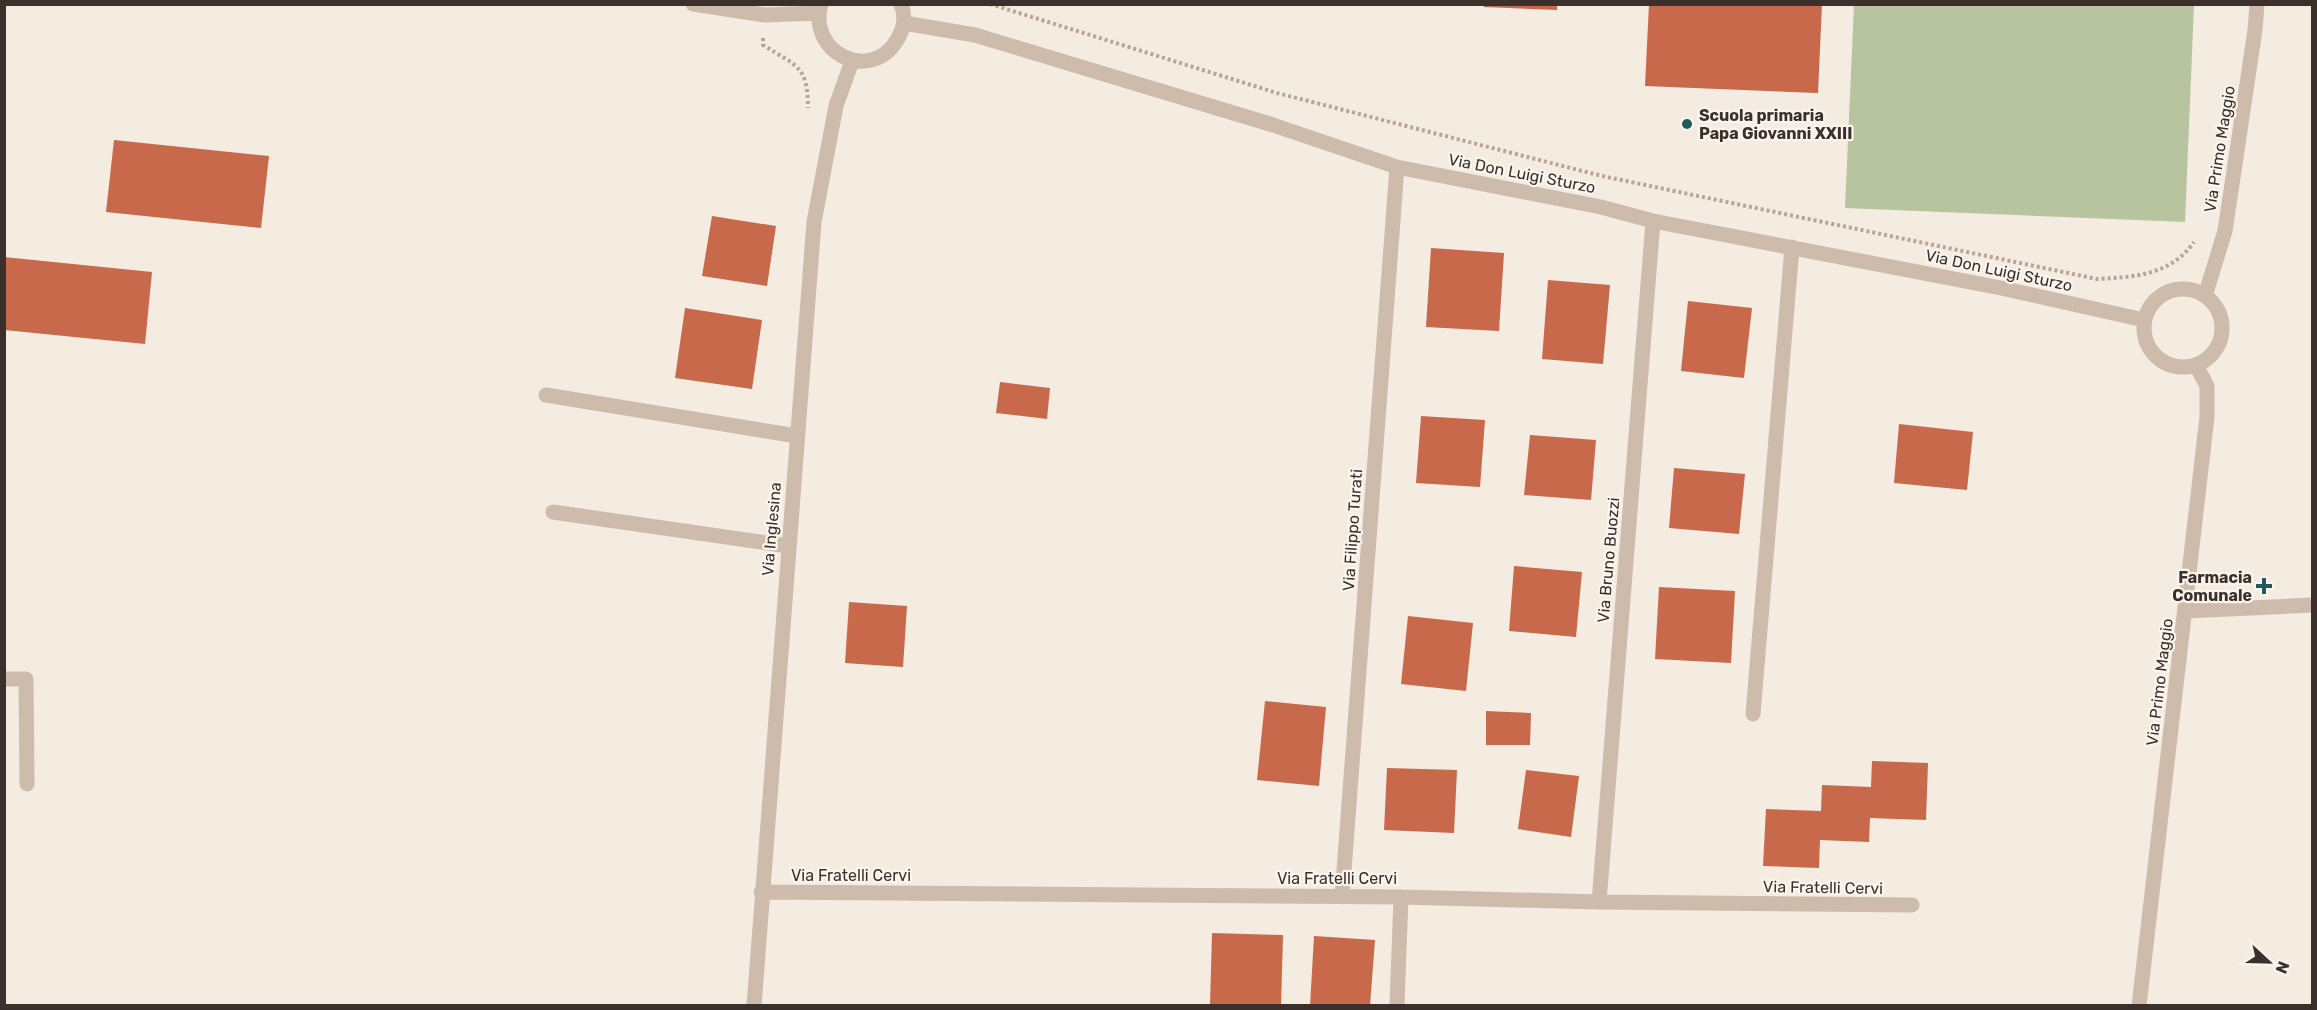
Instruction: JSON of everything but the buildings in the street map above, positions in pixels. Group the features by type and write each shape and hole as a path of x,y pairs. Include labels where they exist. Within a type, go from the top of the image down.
{"street":[{"path":"693,4 765,15 819,9 819,28 825,42 836,53 852,61 867,61 881,56 893,47 901,34 903,23 901,4"},
{"name":"Via Primo Maggio","path":"2205,296 2225,231 2257,4"},
{"name":"Via Don Luigi Sturzo","path":"903,23 975,35 1273,125 1397,167 1602,207 1653,221 2001,288 2144,320"},
{"name":"Via Inglesina","path":"754,1005 814,222 836,106 852,61"},
{"name":"Via Filippo Turati","path":"1342,897 1397,167"},
{"name":"Via Bruno Buozzi","path":"1599,902 1653,221"},
{"path":"1753,714 1792,247"},
{"path":"2194,290 2205,296 2214,304 2223,327 2216,350 2196,365 2173,366 2162,361 2147,343 2144,332 2144,320 2149,308 2157,298 2169,291 2194,290"},
{"name":"Via Primo Maggio","path":"2139,1005 2207,417 2207,386 2196,365"},
{"path":"546,395 797,436"},
{"path":"553,512 788,546"},
{"path":"2186,611 2313,606"},
{"path":"4,679 26,679 27,783"},
{"name":"Via Fratelli Cervi","path":"761,892 1401,897 1599,902 1912,905"},
{"path":"1397,1005 1401,897"}],"path":[{"path":"990,4 1277,93 1590,173 2097,279 2134,277 2164,268 2185,255 2202,230 2225,231"}],"green space":[{"path":"1854,5 2194,5 2185,222 1845,208"}],"place":[{"name":"Scuola primaria Papa Giovanni XXIII","path":"1687,124"},
{"name":"Farmacia Comunale","path":"2264,586"}]}
